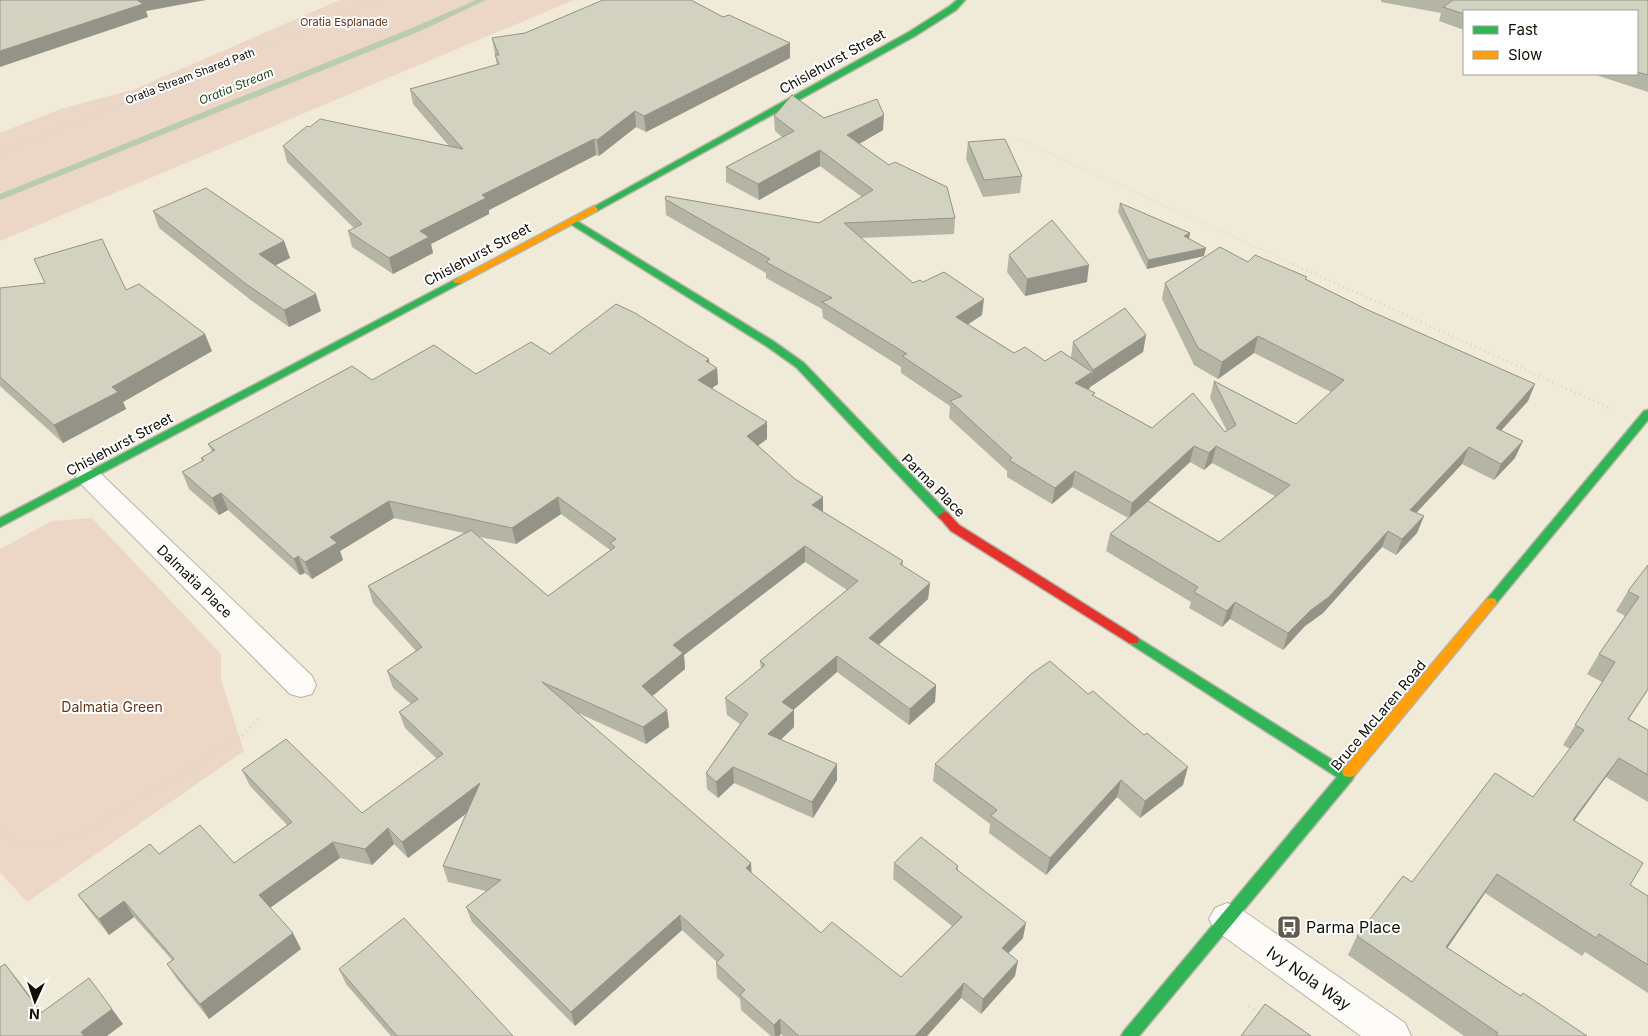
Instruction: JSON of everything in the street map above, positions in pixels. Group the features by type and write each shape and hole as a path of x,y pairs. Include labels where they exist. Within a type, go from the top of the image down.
{"street":[{"name":"Chislehurst Street","path":"0,523 572,220 904,38 953,8 961,0"},
{"name":"Parma Place","path":"572,220 769,343 800,366 955,528 1347,776"},
{"name":"Bruce McLaren Road","path":"1129,1036 1644,417"},
{"name":"Dalmatia Place","path":"89,476 301,685"},
{"name":"Ivy Nola Way","path":"1227,919 1392,1036"}],"path":[{"name":"Oratia Stream Shared Path","path":"0,152 380,0"},
{"path":"1014,137 1644,417"},
{"path":"0,830 9,838 29,847 42,847 65,839 94,826 181,772 226,747 249,731 259,718"},
{"path":"1249,1006 1269,1021"}],"green space":[{"name":"Oratia Esplanade","path":"340,0 574,0 0,241 0,133 61,109 135,89"},
{"name":"Dalmatia Green","path":"92,518 221,654 221,680 244,751 27,902 0,872 0,549 52,521"}],"building":[{"path":"0,0 137,0 143,4 0,51"},
{"path":"603,0 691,0 723,17 729,15 790,43 644,116 635,111 597,140 594,139 482,195 486,198 420,231 429,237 389,258 348,231 362,224 283,146 307,126 310,127 320,119 463,149 410,89 499,64 495,55 499,55 492,38 525,33"},
{"path":"1453,0 1648,0 1648,75 1638,72 1638,10 1463,10 1463,14 1443,7"},
{"path":"792,95 824,118 877,99 884,115 847,135 889,165 895,162 947,187 955,218 844,223 913,283 920,280 923,282 944,272 984,299 956,317 1014,353 1025,347 1045,361 1061,351 1092,372 1075,383 1095,393 1092,395 1152,428 1193,393 1225,432 1236,425 1214,381 1296,424 1344,380 1258,336 1222,362 1198,348 1165,283 1220,247 1248,262 1255,255 1307,277 1305,279 1368,310 1535,384 1496,428 1523,441 1501,464 1469,447 1410,510 1424,516 1402,539 1388,531 1329,597 1311,610 1288,633 1235,602 1227,611 1194,592 1198,587 1110,534 1148,501 1219,542 1290,485 1216,446 1209,453 1194,446 1132,503 1075,471 1055,488 1009,460 1012,458 950,401 962,396 902,356 907,354 822,302 832,298 766,262 770,259 665,199 666,196 819,223 873,190 820,150 758,184 726,167 794,131 774,116"},
{"path":"1005,139 1022,176 984,180 968,142"},
{"path":"206,188 284,241 259,254 316,294 284,310 246,284 153,211"},
{"path":"1120,203 1190,233 1184,236 1206,248 1148,260"},
{"path":"1052,220 1089,265 1027,279 1009,255"},
{"path":"102,239 126,290 139,284 205,334 112,387 118,392 54,425 0,377 0,288 45,283 34,259"},
{"path":"616,304 635,313 709,359 706,361 717,368 698,380 767,422 747,436 795,479 823,497 812,505 903,561 900,564 930,583 869,638 936,685 910,709 837,656 782,702 794,710 768,734 837,764 812,802 733,767 716,782 706,773 748,714 725,698 765,665 760,661 858,581 805,546 673,645 683,653 642,686 667,710 643,727 542,682 751,863 746,868 821,933 832,922 901,977 962,917 894,863 921,837 958,866 956,869 1026,923 1002,948 1018,961 983,999 964,983 915,1036 799,1036 780,1019 774,1025 740,995 745,990 716,963 724,955 680,915 571,1012 466,907 501,880 443,866 480,783 402,842 388,828 365,849 333,842 259,895 293,933 200,1004 167,964 174,959 124,901 99,919 78,895 150,844 159,854 200,825 234,863 292,822 242,770 286,739 362,813 443,754 399,712 418,699 387,671 422,647 368,586 471,530 548,596 615,547 610,543 616,539 558,497 512,528 389,501 330,537 337,543 305,562 298,556 294,559 221,493 212,498 182,472 204,460 201,458 215,450 208,444 352,366 372,380 434,345 476,374 531,342 550,354"},
{"path":"1125,308 1146,335 1093,370 1073,342"},
{"path":"1648,565 1648,689 1628,719 1648,730 1648,775 1619,758 1573,820 1643,863 1630,885 1648,896 1648,965 1599,934 1596,938 1497,874 1446,947 1521,996 1523,993 1587,1036 1496,1036 1498,1033 1357,936 1403,876 1412,882 1495,773 1533,797 1584,730 1575,725 1615,662 1599,654 1639,597 1628,591"},
{"path":"1050,661 1088,694 1093,691 1144,735 1147,733 1188,767 1145,801 1121,780 1050,858 991,816 997,810 935,764 1031,674"},
{"path":"404,918 513,1036 397,1036 339,969"},
{"path":"5,964 41,1013 89,978 112,1009 81,1032 84,1036 0,1036 0,967"},
{"path":"1265,1004 1311,1036 1241,1036"}],"waterway":[{"name":"Oratia Stream","path":"0,197 415,30 482,0"}],"traffic: fast":[{"path":"594,209 912,34 953,8 961,0"},
{"path":"572,221 769,343 800,365 944,516"},
{"path":"0,523 458,281"},
{"path":"1491,602 1648,413"},
{"path":"1133,640 1347,776"},
{"path":"1129,1036 1349,772"}],"traffic: slow":[{"path":"458,281 594,209"},
{"path":"1349,772 1491,602"}],"traffic: jam":[{"path":"944,516 955,528 1133,640"}],"place":[{"name":"Parma Place","path":"1289,927"}]}
